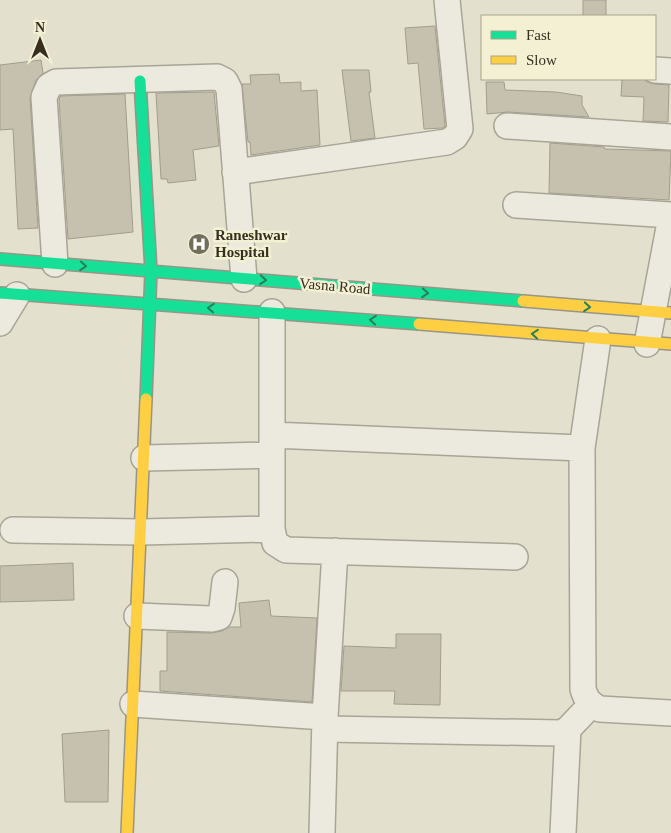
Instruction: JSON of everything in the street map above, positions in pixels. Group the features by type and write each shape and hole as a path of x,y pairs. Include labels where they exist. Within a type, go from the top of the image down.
{"main road":[{"path":"126,833 134,704 150,304 140,81"},
{"name":"Vasna Road","path":"0,259 662,312"},
{"name":"Vasna Road","path":"8,294 272,312 659,344"}],"street":[{"path":"235,172 448,142 455,137 460,129 447,0"},
{"path":"656,70 671,71"},
{"path":"55,264 44,97 49,86 56,82 140,81 217,77 225,81 229,89 244,279"},
{"path":"507,126 671,137"},
{"path":"516,204 671,216 659,344"},
{"path":"0,323 8,294"},
{"path":"272,312 272,529 275,543 286,550 515,557"},
{"path":"598,339 582,448 582,689 591,705 600,709 671,713"},
{"path":"144,458 272,445 582,448"},
{"path":"13,530 141,532 272,529"},
{"path":"322,833 325,723 335,552"},
{"path":"137,616 211,619 219,617 226,582"},
{"path":"134,704 325,723 562,733 591,705"},
{"path":"562,833 568,729"}],"building":[{"path":"583,0 606,0 606,15 583,15"},
{"path":"435,26 445,126 443,128 424,129 418,63 408,64 405,28"},
{"path":"41,60 43,73 36,80 30,98 38,228 18,229 13,129 0,130 0,65"},
{"path":"342,70 369,70 371,92 369,92 375,138 351,141"},
{"path":"279,74 280,83 301,82 301,91 317,90 320,145 251,155 242,84 251,84 250,75"},
{"path":"622,80 645,80 654,84 669,85 668,122 643,121 644,97 621,96"},
{"path":"486,82 504,82 505,90 556,92 582,96 582,105 589,117 508,112 487,114"},
{"path":"214,92 219,146 193,150 196,180 168,183 167,179 161,179 156,93"},
{"path":"125,94 133,232 68,239 60,96"},
{"path":"550,143 604,147 605,149 671,151 669,200 549,193"},
{"path":"73,563 74,600 0,602 0,566"},
{"path":"269,600 271,616 317,618 312,702 160,691 160,671 167,671 167,632 211,633 222,631 229,627 241,627 239,603"},
{"path":"396,634 441,634 440,705 394,704 395,691 341,691 344,646 396,648"},
{"path":"109,730 108,802 65,802 62,734"}],"traffic: fast":[{"path":"140,81 151,271 146,399"},
{"path":"0,259 523,301"},
{"path":"0,293 419,324"}],"traffic: slow":[{"path":"523,301 671,313"},
{"path":"419,324 671,344"},
{"path":"127,833 146,399"}],"place":[{"name":"Raneshwar Hospital","path":"199,244"}]}
